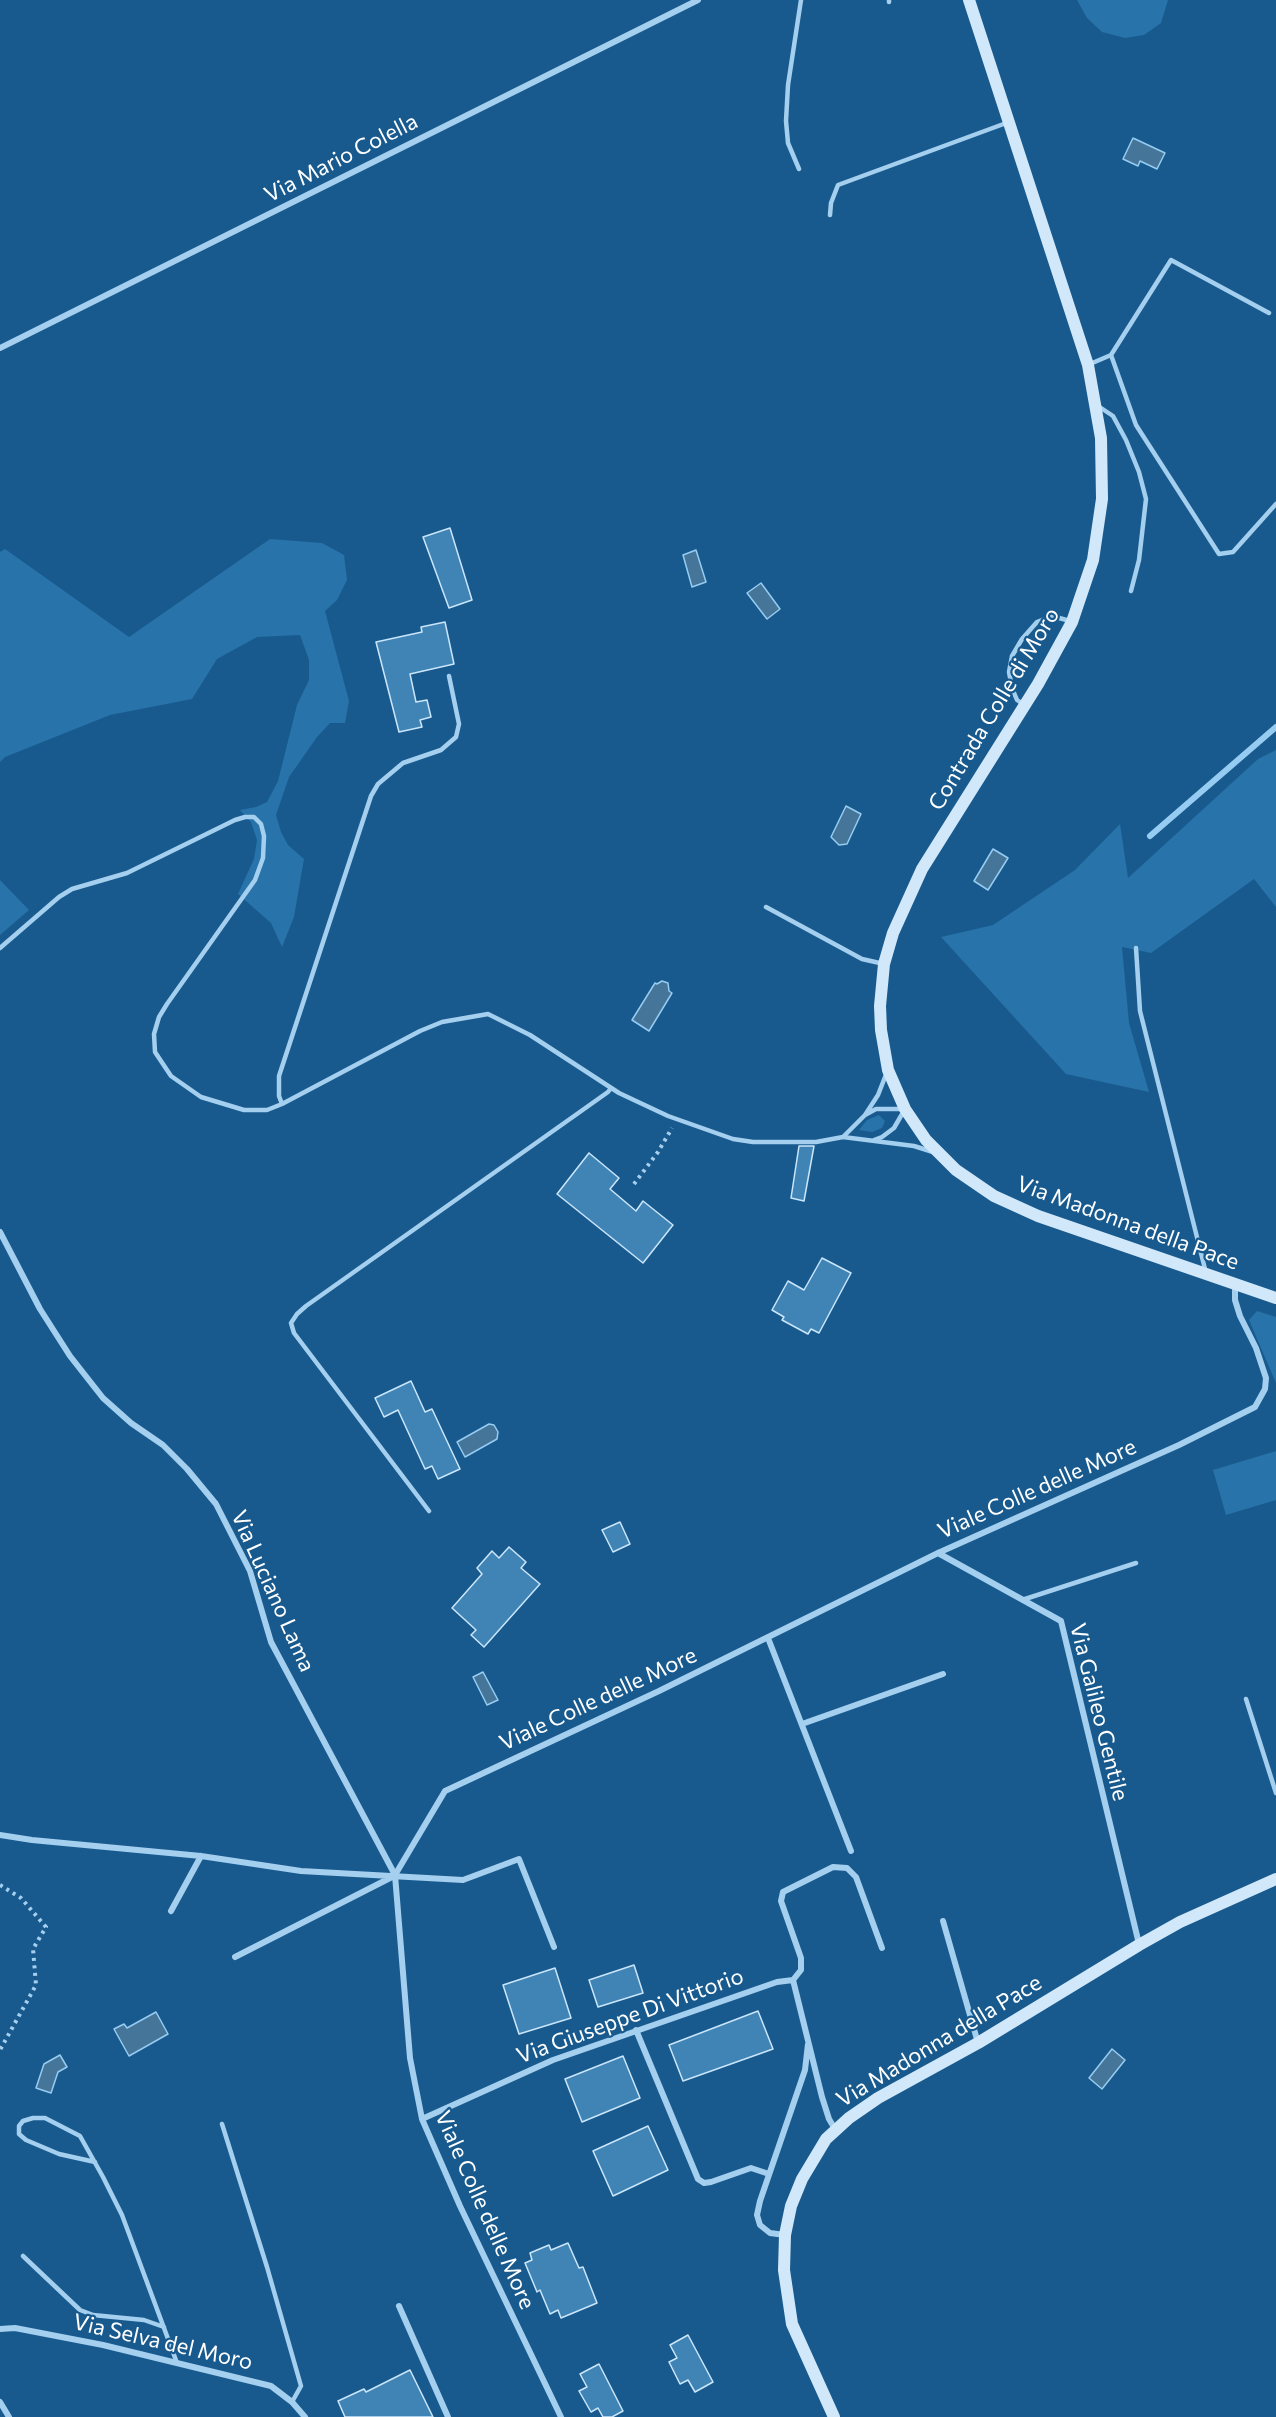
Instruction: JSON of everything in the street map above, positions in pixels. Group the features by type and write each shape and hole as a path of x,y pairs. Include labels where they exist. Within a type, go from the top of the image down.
{"main road":[{"name":"Contrada Colle di Moro","path":"881,1030 880,1006 884,964 893,933 922,869 1025,705 1072,622 1084,592 1099,530 1101,438 1088,365 1075,319 969,0"},
{"name":"Via Madonna della Pace","path":"881,1030 888,1070 905,1109 937,1153 976,1185 1015,1206 1276,1298"},
{"name":"Via Madonna della Pace","path":"834,2417 792,2324 784,2278 785,2235 792,2206 802,2179 815,2155 835,2129 878,2098 978,2043 1180,1922 1276,1879"}],"street":[{"name":"Via Mario Colella","path":"0,348 698,0"},
{"name":"Via Luciano Lama","path":"0,1233 3,1249 70,1356 103,1398 131,1423 163,1445 187,1469 216,1504 250,1571 271,1642 395,1875"},
{"name":"Viale Colle delle More","path":"561,2417 460,2206 422,2119 410,2058 395,1875 445,1791 768,1638 938,1553 1179,1445 1254,1407 1265,1389 1266,1378 1256,1348 1240,1316 1235,1300 1235,1284"},
{"name":"Via Galileo Gentile","path":"938,1553 1061,1621 1139,1946"},
{"path":"768,1638 851,1851"},
{"path":"802,1724 943,1674"},
{"path":"0,1835 201,1856 339,1875 395,1875 463,1880 519,1859 554,1947"},
{"path":"171,1911 201,1856"},
{"path":"835,2129 822,2097 793,1980 801,1970 801,1958 781,1901 783,1892 833,1867 847,1868 856,1877 882,1948"},
{"path":"235,1957 395,1875"},
{"path":"943,1921 978,2043"},
{"name":"Via Giuseppe Di Vittorio","path":"422,2119 554,2060 777,1982 793,1980"},
{"path":"636,2030 699,2179 704,2183 711,2182 751,2168 769,2174"},
{"path":"785,2235 770,2234 760,2225 757,2215 805,2070 808,2044"},
{"path":"399,2306 448,2417"},
{"name":"Via Selva del Moro","path":"0,2329 15,2328 271,2386 292,2402 305,2417"},
{"path":"0,2402 9,2417"}],"lane":[{"path":"799,169 789,143 786,121 788,85 801,0"},
{"path":"831,215 831,202 838,185 1009,122"},
{"path":"1088,365 1112,355 1171,260 1269,313"},
{"path":"1112,355 1136,425 1219,554 1233,552 1276,504"},
{"path":"1095,405 1113,416 1139,472 1146,499 1138,560 1131,591"},
{"path":"1025,705 1017,700 1012,688 1009,672 1012,656 1022,639 1037,622 1052,616 1072,622"},
{"path":"282,1104 279,1096 279,1076 371,796 378,784 403,763 441,750 456,737 459,724 449,676"},
{"path":"0,948 59,897 72,889 127,873 235,820 254,817 261,824 264,836 263,858 255,880 159,1017 154,1034 155,1052 171,1076 201,1097 244,1110 267,1110 420,1031 442,1022 488,1014 530,1035 611,1088 676,1119 732,1139 753,1142 816,1142 843,1137 914,1146 937,1153"},
{"path":"766,907 862,959 884,964"},
{"path":"1136,948 1140,1011 1206,1274"},
{"path":"843,1137 865,1115 878,1095 888,1070"},
{"path":"429,1511 294,1334 291,1323 306,1306 609,1092 611,1088"},
{"path":"865,1115 876,1109 905,1109"},
{"path":"872,1141 894,1128 905,1109"},
{"path":"1022,1600 1136,1563"},
{"path":"1246,1699 1276,1793"},
{"path":"95,2162 59,2154 26,2140 19,2134 19,2126 23,2121 45,2118 80,2136 95,2162 122,2215 177,2363"},
{"path":"222,2124 267,2267 301,2386 292,2402"},
{"path":"22,2256 80,2310 93,2316 144,2320 164,2327"}],"path":[{"path":"634,1184 658,1152 676,1119"},
{"path":"0,1885 21,1898 46,1927 33,1949 36,1985 0,2050"}],"shaded area":[{"path":"1077,0 1168,0 1161,23 1144,35 1125,38 1102,32 1087,18"},
{"path":"1133,138 1165,153 1157,169 1140,161 1138,166 1123,159"},
{"path":"270,539 322,543 344,555 347,580 337,600 325,611 349,701 345,723 330,723 317,737 289,777 276,815 288,845 304,859 294,917 282,947 271,923 238,894 254,859 257,840 251,822 240,810 267,802 278,781 297,705 309,680 309,660 300,635 257,637 217,659 192,699 110,715 5,757 0,762 0,552 5,549 129,637"},
{"path":"696,550 706,582 692,587 683,555"},
{"path":"761,583 780,609 767,619 747,593"},
{"path":"1276,750 1276,907 1254,879 1151,953 1122,947 1129,1023 1149,1092 1066,1074 941,937 993,925 1075,870 1120,824 1128,878 1258,759"},
{"path":"846,806 861,814 847,844 839,845 831,837"},
{"path":"993,849 1008,858 988,890 974,881"},
{"path":"0,880 29,910 0,935"},
{"path":"662,981 668,983 669,991 672,993 649,1031 632,1020 655,983"},
{"path":"879,1115 885,1121 882,1128 872,1132 859,1130 867,1120"},
{"path":"1257,1311 1276,1317 1276,1383 1249,1320"},
{"path":"489,1424 494,1425 498,1432 497,1439 465,1457 457,1442"},
{"path":"1276,1451 1276,1500 1226,1515 1213,1470"},
{"path":"483,1672 498,1700 487,1705 473,1677"},
{"path":"156,2012 168,2034 129,2056 114,2029 124,2024 127,2028"},
{"path":"1112,2049 1125,2060 1102,2089 1089,2078"},
{"path":"60,2055 67,2067 58,2072 51,2093 36,2088 44,2064"}],"building":[{"path":"450,528 472,600 449,608 423,537"},
{"path":"445,622 454,664 410,674 416,702 427,700 431,717 420,720 422,727 399,732 376,642 422,632 421,627"},
{"path":"799,1146 814,1146 804,1201 791,1198"},
{"path":"589,1153 619,1178 610,1189 636,1211 643,1201 673,1225 643,1263 557,1194"},
{"path":"822,1258 851,1273 819,1333 811,1329 808,1334 782,1320 784,1317 772,1310 788,1281 804,1290"},
{"path":"411,1381 425,1412 432,1409 460,1469 438,1479 432,1466 425,1469 398,1410 384,1417 375,1398"},
{"path":"620,1522 630,1544 613,1552 602,1530"},
{"path":"509,1547 526,1562 521,1568 540,1584 484,1647 471,1635 476,1630 452,1608 482,1574 477,1568 492,1551 499,1558"},
{"path":"634,1965 643,1993 598,2007 589,1980"},
{"path":"555,1968 571,2018 519,2034 503,1985"},
{"path":"758,2011 773,2049 683,2081 669,2045"},
{"path":"623,2056 640,2098 582,2122 565,2079"},
{"path":"648,2126 668,2170 613,2196 593,2151"},
{"path":"568,2243 579,2268 583,2267 597,2303 561,2318 558,2310 550,2314 540,2290 537,2292 525,2263 532,2260 530,2253 549,2245 551,2250"},
{"path":"688,2335 713,2382 695,2392 688,2380 680,2384 669,2362 677,2358 670,2345"},
{"path":"599,2364 623,2411 612,2417 603,2417 598,2408 591,2412 579,2391 587,2387 580,2374"},
{"path":"410,2370 433,2417 345,2417 338,2401 364,2389 366,2392"}],"waterway":[{"path":"1150,836 1276,727"}]}
